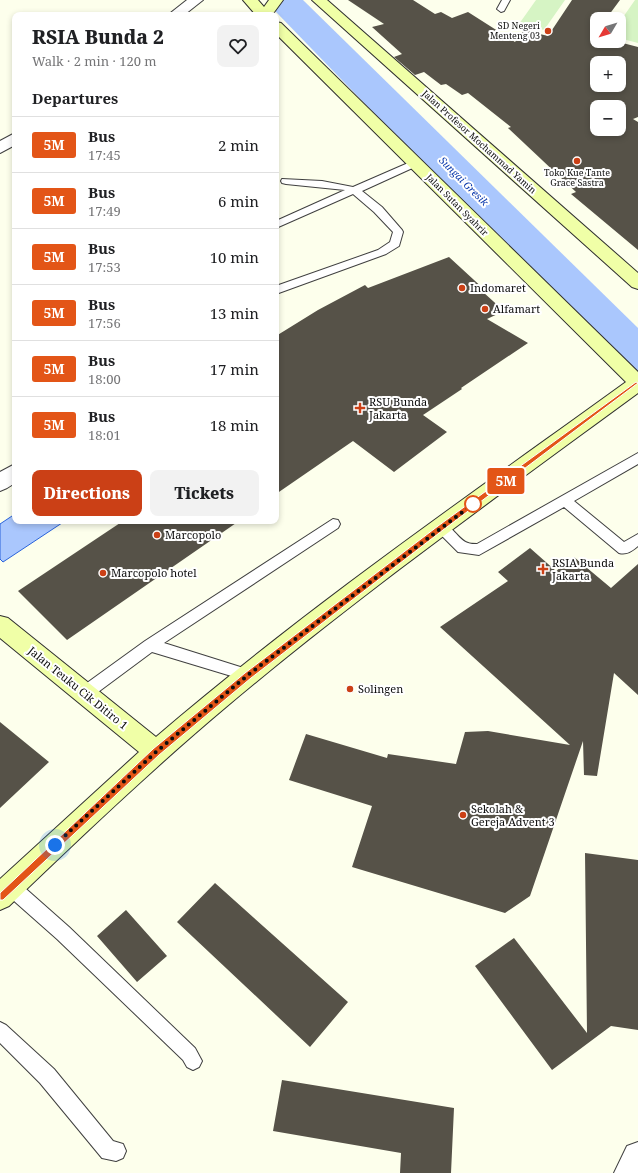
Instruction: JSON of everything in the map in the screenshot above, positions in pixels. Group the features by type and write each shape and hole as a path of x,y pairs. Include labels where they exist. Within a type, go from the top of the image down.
{"street":[{"path":"179,12 196,0"},
{"path":"250,0 262,12"},
{"path":"267,12 276,0"},
{"name":"Jalan Profesor Mochammad Yamin","path":"319,0 638,283"},
{"name":"Jalan Sutan Syahrir","path":"279,29 638,383"},
{"path":"0,148 12,140"},
{"path":"5,892 156,752 248,675 441,528 638,383"},
{"path":"0,483 12,474"},
{"name":"Jalan Teuku Cik Ditiro 1","path":"0,625 156,752"},
{"path":"629,1173 638,1157"}],"lane":[{"path":"501,9 506,0"},
{"path":"279,224 415,164"},
{"path":"279,289 359,261 395,244 398,232 390,222 354,190 286,181"},
{"path":"441,528 463,548 479,550 638,458"},
{"path":"565,501 624,549 638,539"},
{"path":"85,693 150,645 333,524"},
{"path":"150,645 248,675"},
{"path":"5,892 124,991 189,1054 193,1061"},
{"path":"0,1031 47,1076 109,1151 116,1151"}],"green space":[{"path":"536,0 565,0 544,30 519,24"},
{"path":"635,0 638,0 638,43 626,40 626,13"}],"water":[{"path":"12,516 12,524 60,524 3,562 0,559 0,524"}],"building":[{"path":"348,0 413,0 435,14 441,12 452,18 468,12 515,42 524,30 548,36 572,0 620,0 611,12 590,12 590,48 626,48 626,44 638,47 638,117 633,119 638,122 638,250 571,194 576,192 508,128 511,127 468,93 462,95 446,84 441,85 424,72 415,75 394,57 402,54 372,27 384,24"},
{"path":"449,257 486,291 483,292 504,311 487,319 528,343 423,415 447,432 394,472 353,441 279,492 279,334 318,310 365,285 368,288"},
{"name":"Marcopolo hotel","path":"118,524 235,524 67,640 18,591"},
{"path":"530,548 556,571 574,557 611,588 638,564 638,695 614,673 597,776 584,775 583,741 530,896 505,913 352,867 372,806 289,780 306,734 387,758 388,754 456,764 465,732 488,731 570,745 440,627 508,581 498,572"},
{"path":"0,722 49,762 0,808"},
{"path":"585,853 638,860 638,1030 611,1026 552,1070 475,966 514,938 587,1033"},
{"path":"215,883 348,1002 310,1047 177,922"},
{"path":"126,910 167,956 137,982 97,936"},
{"path":"282,1080 454,1108 451,1173 400,1173 401,1153 273,1131"}],"waterway":[{"name":"Sungai Gresik","path":"289,6 638,356"}],"bus line":[{"name":"5M","path":"0,897 156,752 280,649 638,383"}],"place":[{"name":"SD Negeri Menteng 03","path":"548,31"},
{"name":"Toko Kue Tante Grace Sastra","path":"577,161"},
{"name":"Indomaret","path":"462,288"},
{"name":"Alfamart","path":"485,309"},
{"name":"RSU Bunda Jakarta","path":"360,408"},
{"name":"Marcopolo","path":"157,535"},
{"name":"RSIA Bunda Jakarta","path":"543,569"},
{"name":"Marcopolo hotel","path":"103,573"},
{"name":"Solingen","path":"350,689"},
{"name":"Sekolah & Gereja Advent 3","path":"463,815"}],"route":[{"path":"55,845 156,752 248,675 280,649 473,504"}]}
